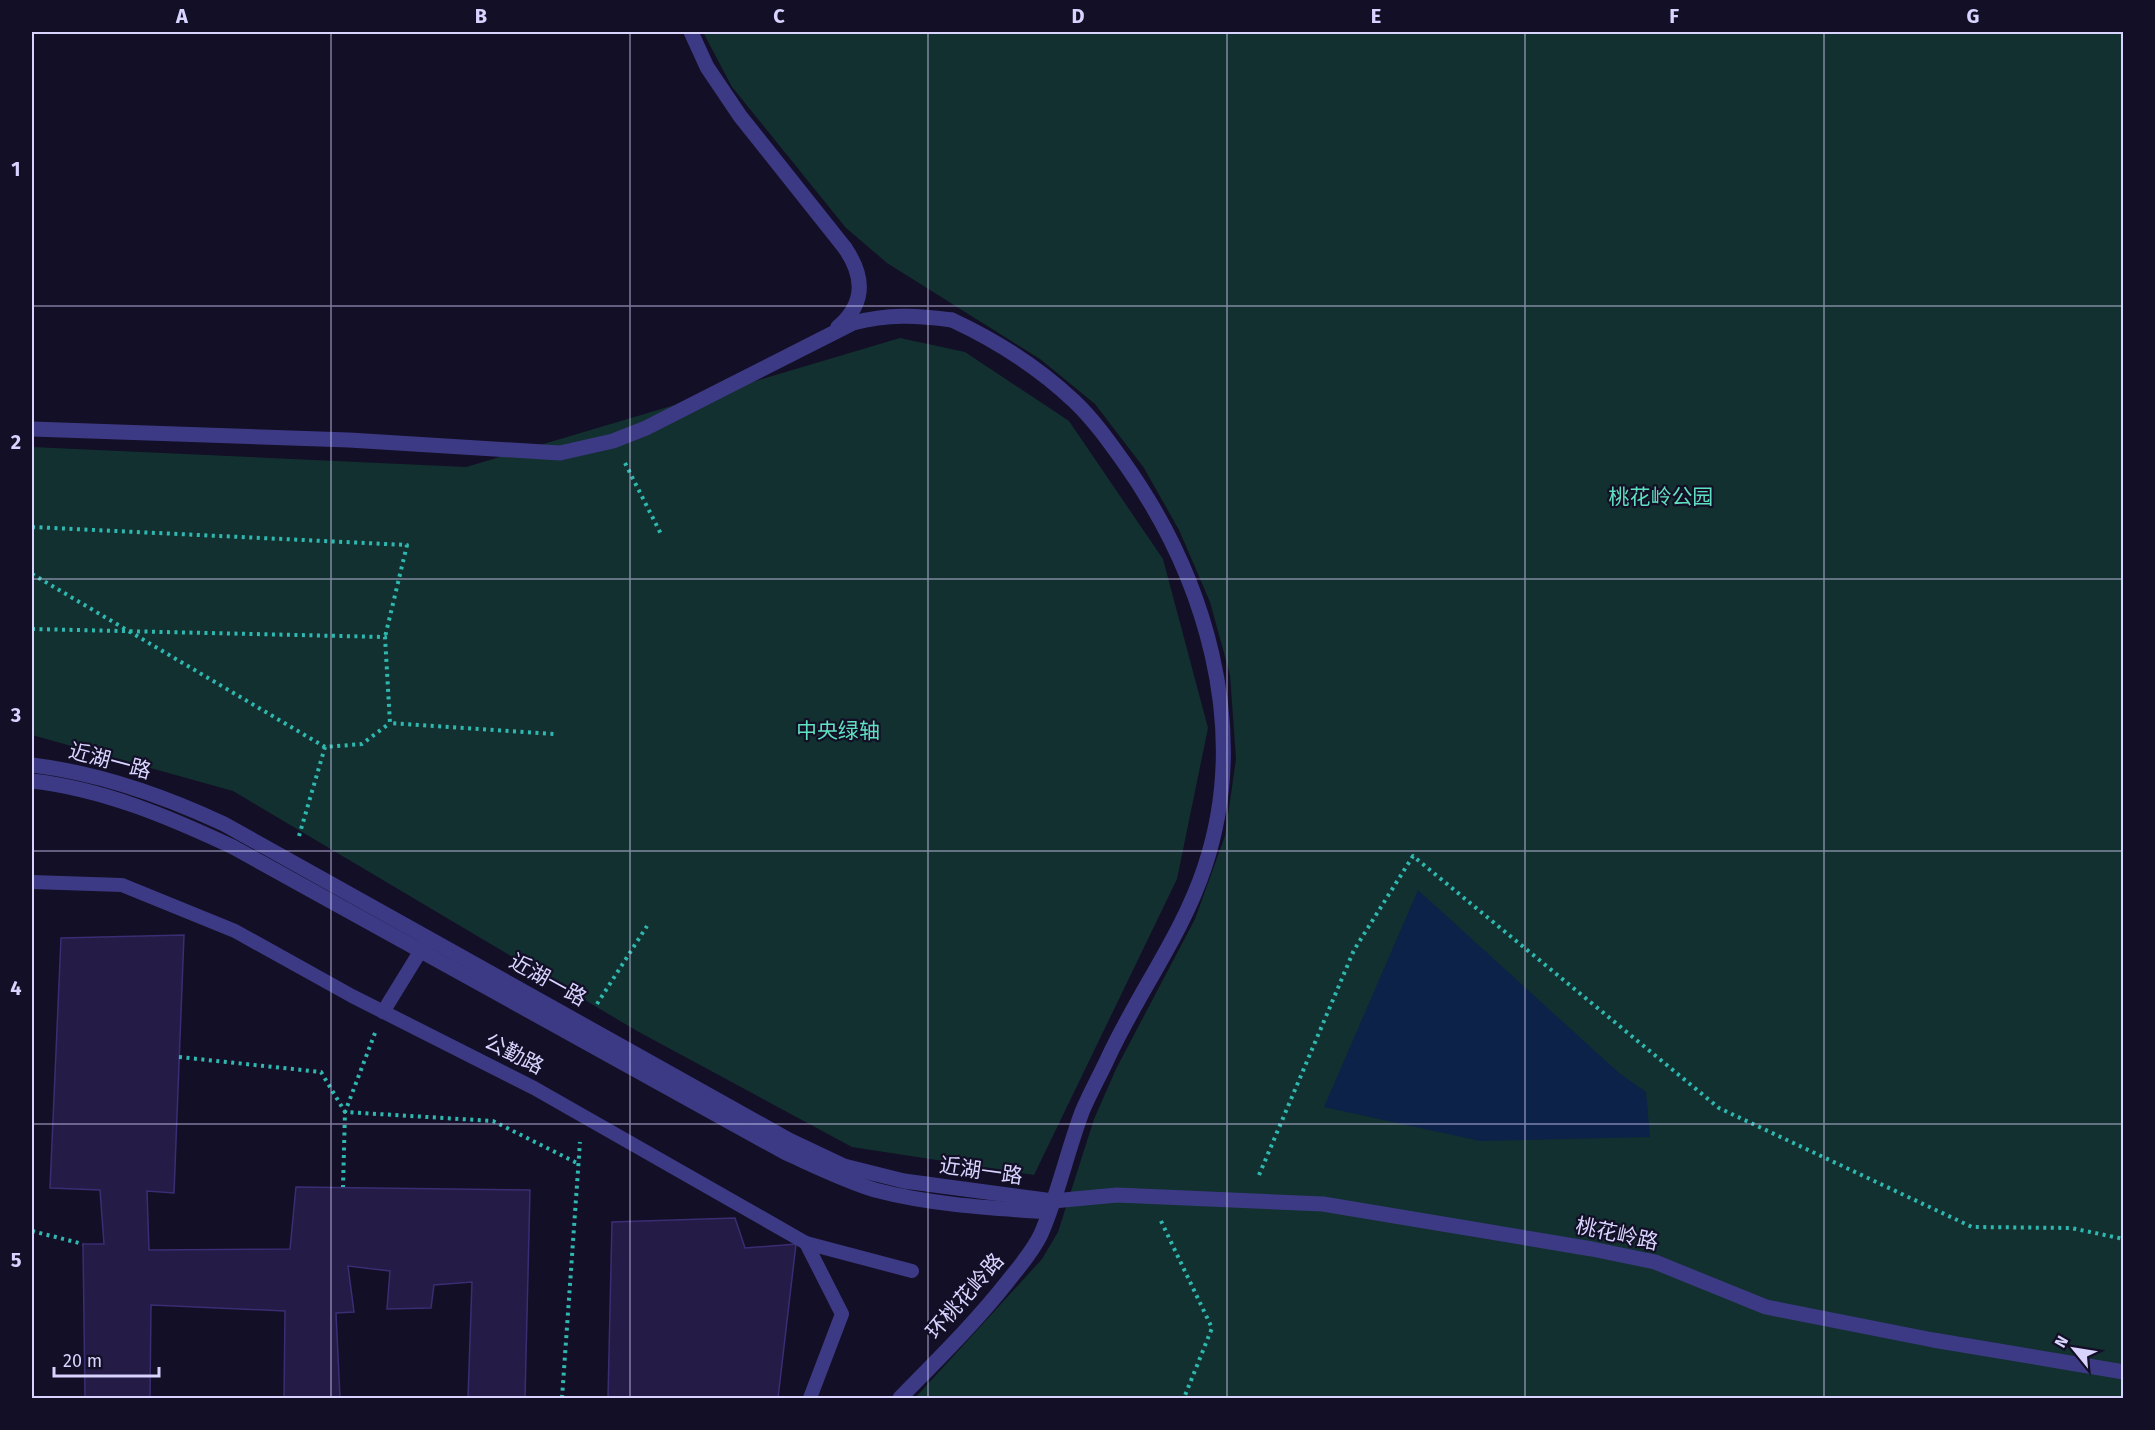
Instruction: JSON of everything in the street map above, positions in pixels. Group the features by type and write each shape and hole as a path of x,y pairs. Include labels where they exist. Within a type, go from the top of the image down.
{"street":[{"path":"32,429 349,440 550,453 588,449 613,441 732,386 829,334 842,324 858,300 859,275 845,248 740,116 707,67 691,32"},
{"name":"环桃花岭路","path":"829,334 853,323 881,315 901,314 952,320 987,337 1033,366 1075,402 1103,433 1159,516 1184,566 1203,618 1218,682 1223,759 1220,804 1205,866 1178,932 1110,1053 1082,1113 1051,1207 1029,1255 989,1306 900,1398"},
{"name":"近湖一路","path":"32,765 62,768 123,783 224,824 292,861 425,944 786,1153 833,1174 875,1190 951,1205 1051,1207"},
{"name":"近湖一路","path":"32,781 115,798 200,831 584,1025 789,1140 844,1166 904,1181 1051,1207"},
{"name":"桃花岭路","path":"1051,1207 1091,1198 1149,1196 1323,1204 1592,1249 1655,1262 1766,1307 1933,1340 2124,1372"}],"lane":[{"name":"公勤路","path":"32,882 122,885 235,931 383,1012 581,1115 806,1243 912,1271"},
{"path":"383,1012 425,944"},
{"path":"806,1243 842,1314 810,1398"}],"path":[{"path":"613,441 662,536"},
{"path":"32,527 407,545 386,637 390,723"},
{"path":"32,574 325,747 362,744 390,723 555,734"},
{"path":"32,629 386,637"},
{"path":"292,861 325,747"},
{"path":"1248,1201 1354,950 1413,856 1719,1108 1972,1227 2071,1228 2124,1239"},
{"path":"584,1025 647,926"},
{"path":"343,1187 345,1112 383,1012"},
{"path":"179,1058 321,1072 345,1112"},
{"path":"345,1112 493,1120 579,1164"},
{"path":"562,1398 581,1115"},
{"path":"1149,1196 1212,1328 1184,1398"},
{"path":"32,1231 83,1244"}],"green space":[{"name":"桃花岭公园","path":"703,32 2123,32 2123,1398 915,1398 1042,1259 1058,1232 1094,1119 1116,1069 1195,919 1225,836 1236,759 1230,675 1210,602 1179,530 1144,468 1095,404 1040,359 887,263 846,228 732,87"},
{"name":"中央绿轴","path":"900,338 965,352 1069,421 1163,559 1208,728 1177,879 1034,1175 852,1147 637,1031 233,791 32,735 32,447 466,467"}],"water":[{"path":"1418,890 1619,1073 1646,1092 1650,1137 1480,1141 1324,1107"}],"building":[{"path":"184,935 174,1193 147,1191 149,1250 290,1249 296,1187 530,1190 525,1398 468,1398 472,1282 434,1285 431,1308 387,1309 390,1271 348,1266 354,1312 336,1313 340,1398 284,1398 285,1311 151,1305 150,1398 85,1398 83,1244 104,1244 100,1190 50,1188 61,938"},
{"path":"735,1218 745,1248 796,1244 778,1398 608,1398 612,1222"}]}
